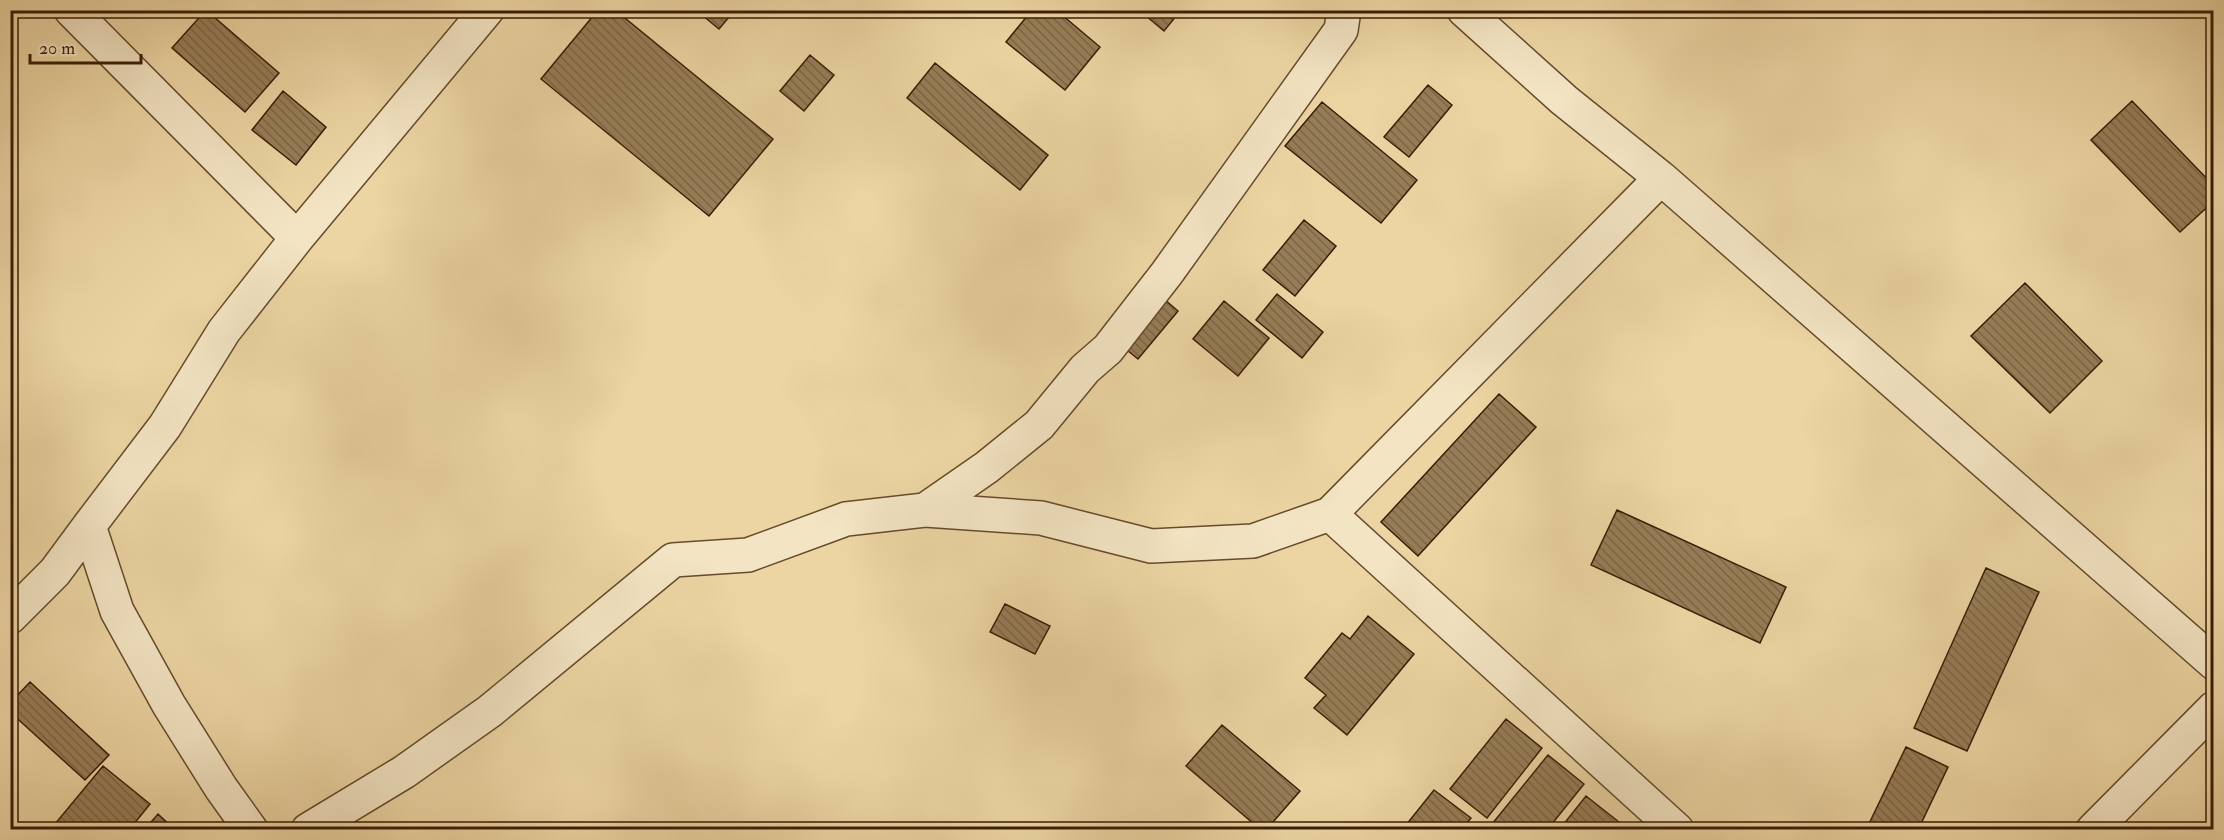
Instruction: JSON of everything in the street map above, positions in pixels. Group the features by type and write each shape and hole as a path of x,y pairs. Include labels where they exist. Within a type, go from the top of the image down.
{"street":[{"path":"71,10 297,238"},
{"path":"10,617 55,572 165,426 224,331 297,238 487,10"},
{"path":"925,510 987,467 1039,425 1085,369 1108,349 1167,273 1341,30 1344,10"},
{"path":"1464,10 1563,100 1661,178 2214,663"},
{"path":"308,830 404,772 490,711 673,560 748,555 846,519 925,510 1041,518 1151,546 1253,541 1330,514 1661,178"},
{"path":"1330,514 1677,830"},
{"path":"89,526 117,611 169,705 220,788 251,830"},
{"path":"2093,830 2214,708"}],"building":[{"path":"206,10 279,73 245,112 172,48"},
{"path":"598,10 615,10 773,139 709,216 541,79"},
{"path":"696,10 735,10 719,29"},
{"path":"1032,10 1056,10 1100,47 1065,90 1006,42"},
{"path":"1139,10 1181,10 1164,31"},
{"path":"1682,10 1694,10 1688,17"},
{"path":"810,55 834,75 804,111 780,91"},
{"path":"935,63 1048,155 1020,190 907,98"},
{"path":"1428,85 1452,105 1409,157 1384,137"},
{"path":"283,91 326,127 296,165 252,130"},
{"path":"2132,101 2214,186 2214,201 2180,232 2091,140"},
{"path":"1322,102 1417,180 1381,223 1285,146"},
{"path":"1304,220 1336,246 1295,296 1263,270"},
{"path":"2025,283 2102,361 2050,413 1971,336"},
{"path":"1157,293 1178,311 1138,359 1117,342"},
{"path":"1277,294 1323,332 1302,358 1256,320"},
{"path":"1224,301 1269,338 1238,376 1193,339"},
{"path":"1499,394 1536,427 1418,556 1381,522"},
{"path":"1617,510 1786,587 1760,643 1591,565"},
{"path":"1986,568 2039,592 1967,751 1914,728"},
{"path":"1005,604 1050,626 1035,654 990,632"},
{"path":"1368,616 1414,654 1347,735 1314,708 1326,695 1305,678 1342,633 1350,639"},
{"path":"30,682 109,755 85,780 10,712 10,703"},
{"path":"1506,719 1542,748 1487,818 1450,789"},
{"path":"1222,725 1300,791 1266,830 1261,830 1186,766"},
{"path":"1906,747 1948,767 1918,830 1866,830"},
{"path":"1548,755 1584,784 1547,830 1498,830 1492,824"},
{"path":"103,766 150,804 129,830 50,830"},
{"path":"1434,790 1471,818 1461,830 1402,830"},
{"path":"1586,796 1629,830 1559,830"},
{"path":"158,814 175,830 144,830"}]}
